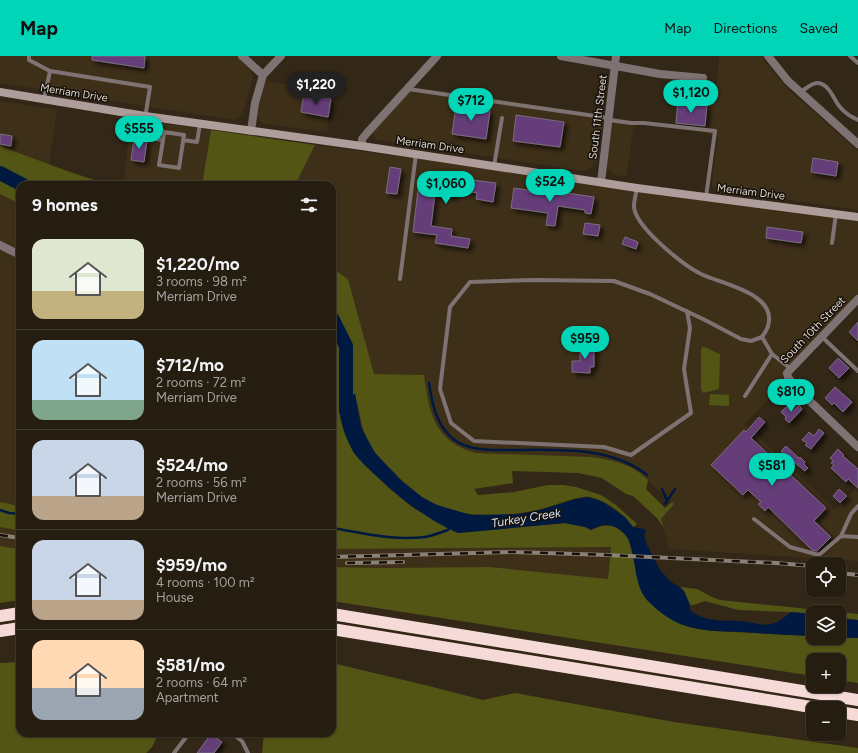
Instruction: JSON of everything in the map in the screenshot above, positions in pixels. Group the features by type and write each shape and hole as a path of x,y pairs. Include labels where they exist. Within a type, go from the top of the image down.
{"highway":[{"path":"0,616 16,614"},
{"path":"336,615 858,700"},
{"path":"0,631 16,629"},
{"path":"336,630 806,706"},
{"path":"846,713 858,715"}],"main road":[{"name":"Merriam Drive","path":"0,92 145,116 362,146 637,188 858,217"}],"street":[{"path":"242,56 263,75"},
{"path":"251,131 254,104 263,75 281,56"},
{"path":"362,146 362,139 367,132 437,56"},
{"path":"561,56 660,74 704,78"},
{"name":"South 11th Street","path":"601,182 616,56"},
{"path":"768,56 788,81 858,144"},
{"path":"0,245 16,253"},
{"name":"South 10th Street","path":"858,299 788,373 788,377 796,388 858,448"}],"lane":[{"path":"29,56 29,60 50,71 150,87 142,137 163,141 168,144"},
{"path":"850,56 858,63"},
{"path":"44,99 50,71"},
{"path":"801,92 818,83 825,86 840,107 849,116 858,120"},
{"path":"407,89 631,123 644,123 715,131 706,197"},
{"path":"494,166 502,118"},
{"path":"183,140 197,142 200,124"},
{"path":"164,132 184,135 183,140 179,168 159,165 163,153 164,132"},
{"path":"176,145 182,146"},
{"path":"174,154 181,156"},
{"path":"400,279 416,154"},
{"path":"637,188 634,207 641,224 657,241 700,274 750,293 764,303 768,312 768,326 762,337 751,341 741,339 686,311 650,294 614,281 535,280 470,282 450,307 440,389 451,423 474,441 604,447 631,455 691,413 684,368 690,328 686,311"},
{"path":"832,243 836,214"},
{"path":"762,337 772,354 791,369"},
{"path":"822,337 858,371"},
{"path":"745,396 772,354"},
{"path":"754,518 790,547 819,555 841,536 851,514 858,506"},
{"path":"841,536 858,537"},
{"path":"174,753 186,737"},
{"path":"236,737 242,741 248,753"}],"shaded area":[{"path":"0,56 236,56 251,70 253,78 243,112 239,117 233,120 0,83"},
{"path":"719,56 761,56 789,90 858,151 858,210 715,189 712,186 718,136 674,129 678,81 717,84"},
{"path":"265,81 333,91 327,132 264,124 260,122 256,114"},
{"path":"412,87 604,115 597,161 592,167 584,171 378,140 374,138 373,133"},
{"path":"0,101 57,110 49,164 0,146"},
{"path":"612,117 634,121 627,176 613,175 606,167"},
{"path":"131,119 211,130 203,181 123,181"},
{"path":"211,130 315,145 297,181 203,181"},
{"path":"315,145 858,219 858,294 786,370 784,376 786,381 745,424 835,510 858,486 858,561 846,560 846,557 806,558 669,549 661,519 674,504 640,473 592,457 476,453 465,450 445,437 433,417 426,393 424,375 374,374 348,279 336,271 336,181 297,181"},
{"path":"0,146 98,181 16,181 16,202 0,194"},
{"path":"0,194 16,202 16,505 0,502"},
{"path":"336,271 348,279 374,374 424,375 428,402 436,424 451,442 476,453 592,457 617,462 630,467 648,480 646,489 665,508 672,502 674,504 661,519 664,528 657,518 633,496 626,494 602,478 578,473 512,471 513,483 474,489 478,495 514,492 548,485 576,487 601,495 616,505 637,524 633,527 614,508 602,501 589,497 578,498 539,510 505,515 461,513 447,509 434,504 417,494 395,474 375,452 367,440 354,394 355,454 389,488 412,507 458,533 565,523 585,527 591,530 602,526 612,526 621,531 629,540 639,583 643,593 675,621 690,627 714,631 806,636 806,645 846,645 846,638 858,638 858,683 846,681 846,653 806,653 806,675 336,602 336,567 489,567 608,579 611,547 336,549"},
{"path":"702,347 720,354 719,389 703,393 701,389"},
{"path":"710,394 729,395 729,406 709,405"},
{"path":"0,502 16,505 16,530 0,527"},
{"path":"0,527 16,530 16,548 0,546"},
{"path":"0,546 16,548 16,601 0,603"},
{"path":"611,547 608,579 387,568 336,567 336,549"},
{"path":"680,587 697,589 720,600 806,609 806,613 738,610 705,601 690,605 685,593"},
{"path":"846,613 858,614 858,620 846,619"},
{"path":"16,662 16,737 157,737 152,747 146,753 0,753 0,663"},
{"path":"336,664 483,700 515,693 674,722 858,748 858,753 262,753 264,737 336,737"}],"water":[{"path":"355,393 361,427 375,453 402,481 422,497 437,505 471,515 520,514 588,497 601,501 625,517 633,527 644,529 646,531 644,535 647,545 660,570 671,582 684,591 690,605 690,610 696,614 710,619 741,621 764,625 781,620 791,612 806,613 806,636 703,630 688,627 672,620 664,615 645,597 638,582 632,549 627,537 618,528 610,525 602,525 591,530 585,527 565,523 458,533 435,521 402,499 361,461 354,453 344,432 339,410"},
{"path":"846,619 858,620 858,638 846,637"}],"building":[{"path":"92,56 145,56 144,68 92,60"},
{"path":"304,94 331,99 328,117 301,112"},
{"path":"678,101 707,105 705,126 676,123"},
{"path":"456,106 490,111 486,139 452,134"},
{"path":"516,115 564,122 560,147 513,141"},
{"path":"0,134 12,136 11,146 0,144"},
{"path":"134,139 147,141 144,162 131,160"},
{"path":"813,158 838,162 836,176 811,172"},
{"path":"390,167 401,169 397,194 386,193"},
{"path":"426,174 496,183 493,202 476,199 477,193 455,189 454,196 435,194 431,226 452,229 451,236 470,239 468,248 435,243 437,235 413,232 418,190 423,191"},
{"path":"514,188 566,196 567,193 594,197 591,214 585,213 585,210 558,206 555,226 546,225 548,213 511,208"},
{"path":"585,223 600,225 598,236 583,234"},
{"path":"767,227 803,232 801,243 766,238"},
{"path":"625,237 638,242 636,249 622,244"},
{"path":"858,322 858,341 849,332"},
{"path":"580,345 594,345 594,367 590,367 590,373 572,372 572,361 580,361"},
{"path":"838,358 849,368 839,378 829,368"},
{"path":"835,387 852,402 843,412 834,403 832,405 825,398"},
{"path":"799,405 802,409 789,423 781,412 787,406 793,411"},
{"path":"759,417 765,422 751,438 826,508 814,521 831,537 817,551 812,550 768,507 765,511 758,504 761,502 748,490 743,495 711,465 744,430 746,432"},
{"path":"819,429 824,433 811,449 805,445 807,443 802,440 809,432 814,436"},
{"path":"786,446 805,462 804,464 808,468 805,471 781,451"},
{"path":"838,449 844,455 843,456 858,469 858,488 848,479 846,482 831,468 834,465 831,463 833,461 830,458"},
{"path":"839,489 847,496 840,503 833,496"},
{"path":"209,737 215,737 222,742 214,753 197,753"}],"waterway":[{"name":"Turkey Creek","path":"0,173 16,181"},
{"name":"Turkey Creek","path":"336,326 346,346 346,410 350,420"},
{"path":"429,383 433,406 438,420 452,438 458,443 473,448 490,450 566,450 600,454 617,459 647,475"},
{"path":"662,489 667,501"},
{"path":"665,504 675,489"},
{"path":"0,510 16,514"},
{"path":"336,529 378,536 413,538 431,536 448,530 450,527"}],"railway":[{"path":"0,535 16,537"},
{"path":"336,557 512,552 608,555 806,565"},
{"path":"347,563 403,562"},
{"path":"846,574 858,575"}]}
